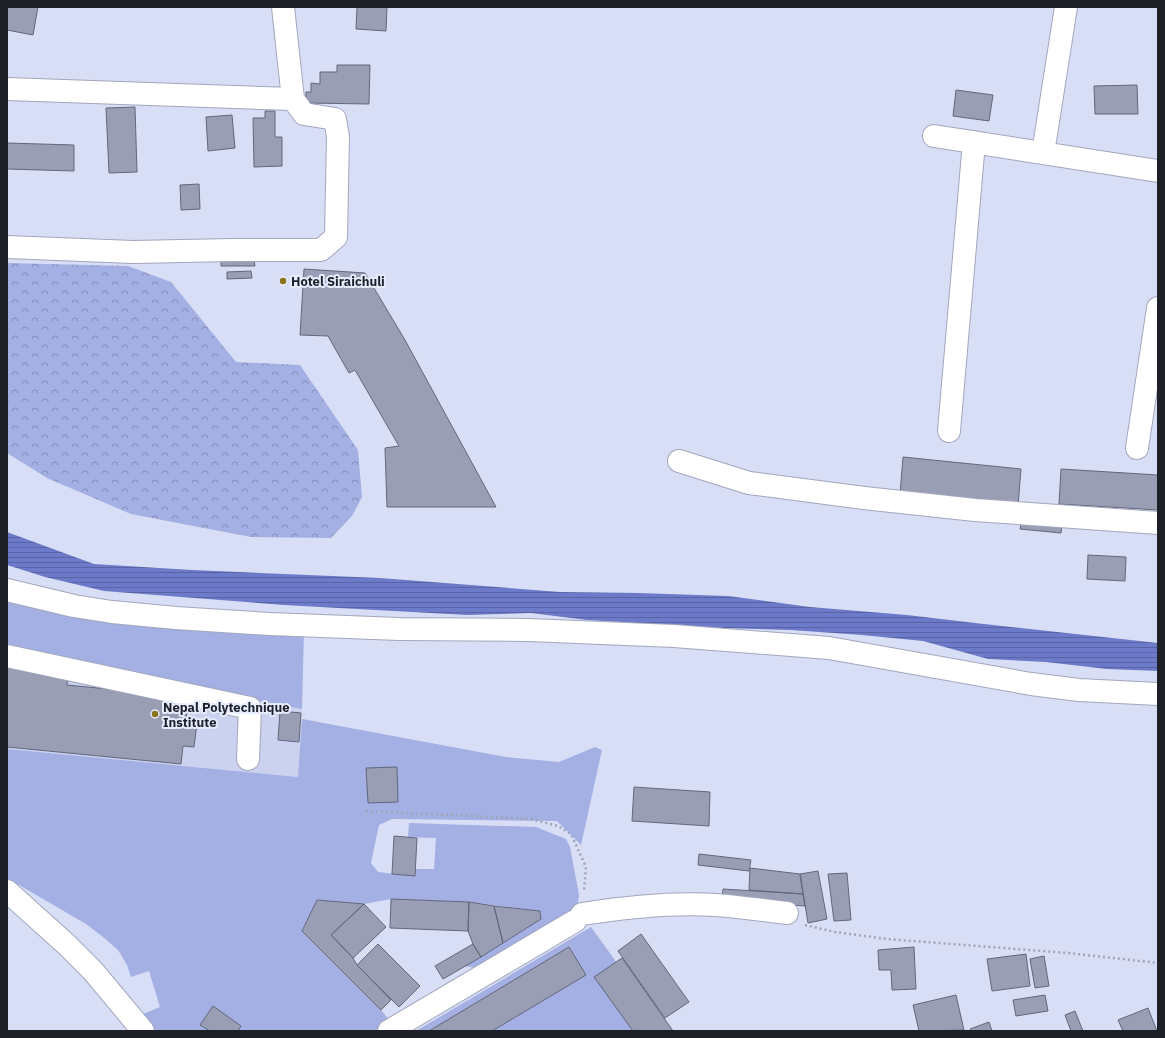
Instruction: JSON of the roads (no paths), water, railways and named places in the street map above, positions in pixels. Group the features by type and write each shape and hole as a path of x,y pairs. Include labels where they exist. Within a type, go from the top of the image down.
{"street":[{"path":"7,247 133,252 321,250 336,237 338,137 335,118 304,114 293,99 283,7"},
{"path":"1043,153 1066,7"},
{"path":"7,89 293,99"},
{"path":"934,136 1158,171"},
{"path":"949,432 974,142"},
{"path":"1145,435 1158,308"},
{"path":"679,461 749,483 864,498 974,510 1158,523"},
{"path":"7,590 74,606 112,612 176,618 399,629 529,630 666,636 829,648 1031,684 1078,690 1158,694"},
{"path":"7,656 250,708 248,759"},
{"path":"7,891 67,945 93,971 143,1031"},
{"path":"389,1031 579,918 611,909 665,904 716,905 787,913"}],"place":[{"name":"Hotel Siraichuli","path":"283,281"},
{"name":"Nepal Polytechnique Institute","path":"155,714"}]}
